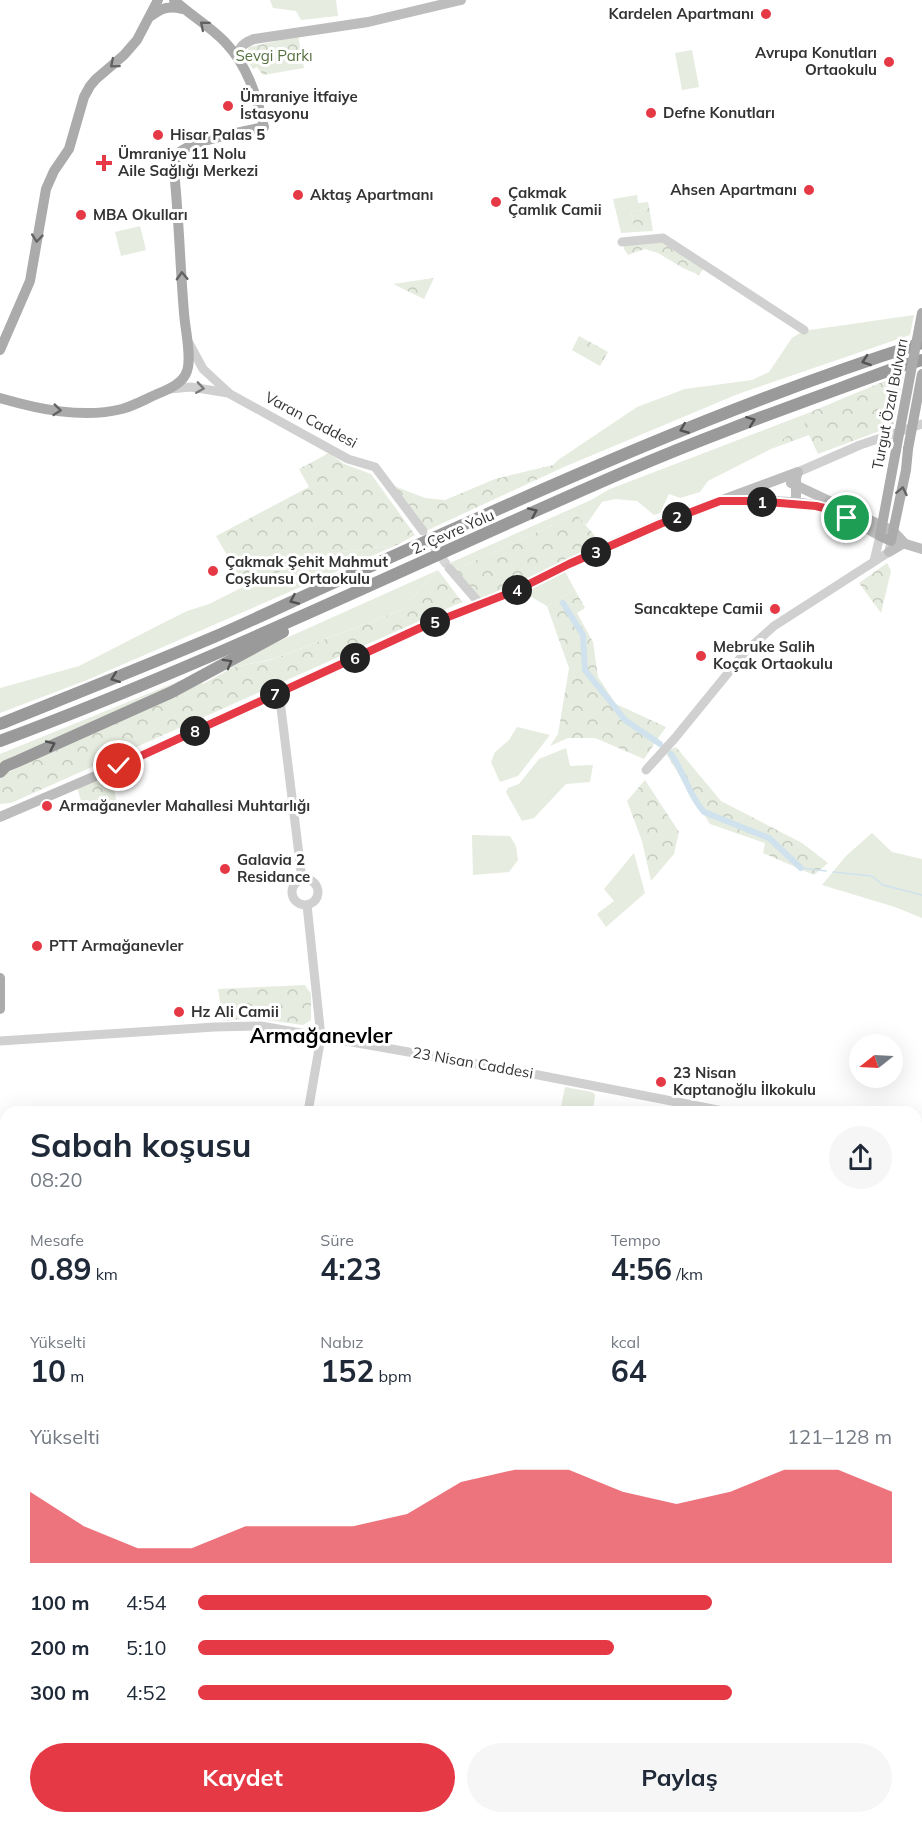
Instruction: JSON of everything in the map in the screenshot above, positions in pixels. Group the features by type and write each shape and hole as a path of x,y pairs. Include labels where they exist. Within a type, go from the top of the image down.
{"highway":[{"name":"2. Çevre Yolu","path":"0,724 216,636 635,449 870,359 922,343"},
{"name":"2. Çevre Yolu","path":"0,741 162,678 625,471 725,430 922,360"},
{"path":"0,772 6,766 119,714 172,693 422,562"}],"main road":[{"path":"0,350 10,315 30,281 46,189 72,141 84,97 96,79 124,55 137,40 158,0"},
{"path":"174,0 233,44 242,63"},
{"path":"233,44 240,38 258,33 390,16 461,0"},
{"path":"148,18 164,7 184,9"},
{"path":"233,44 242,63"},
{"name":"Varan Caddesi","path":"169,389 182,380 189,363 185,334 175,160 181,151 195,144 264,127 260,109 242,63"},
{"name":"Turgut Özal Bulvarı","path":"887,537 896,450 922,313"},
{"name":"Turgut Özal Bulvarı","path":"887,537 906,470 922,374"},
{"path":"0,398 37,408 98,413 124,409 169,389"},
{"path":"0,817 119,766 420,628 481,605 612,544 798,472 796,499 792,504"},
{"path":"776,480 796,484 887,537 904,543"},
{"path":"756,487 757,501"},
{"path":"720,501 757,501 816,506 832,510 887,537 922,549"},
{"path":"0,978 0,1009"}],"street":[{"path":"622,242 663,238 804,330"},
{"name":"Varan Caddesi","path":"185,334 203,369 230,394 332,448 348,459 375,467 423,531"},
{"path":"169,389 191,387 230,394"},
{"path":"798,472 860,444 922,424"},
{"path":"646,770 746,651 774,626 874,561 887,537"},
{"path":"874,561 887,537"},
{"path":"449,568 481,605"},
{"path":"279,692 302,879"},
{"path":"306,878 314,882 318,890 314,901 307,905 299,904 292,894 295,883 306,878"},
{"path":"307,905 321,1037 309,1106"},
{"name":"23 Nisan Caddesi","path":"0,1041 251,1026 528,1073 697,1106"}],"green space":[{"path":"270,0 336,0 338,16 301,20 296,11 273,8"},
{"name":"Sevgi Parkı","path":"298,36 304,68 263,75 257,67 253,69 248,58 249,47"},
{"path":"692,50 699,87 682,90 675,53"},
{"path":"637,195 638,203 648,202 649,207 631,212 635,232 621,233 613,199"},
{"path":"649,207 653,231 635,232 631,212"},
{"path":"140,226 146,250 121,256 115,232"},
{"path":"663,242 704,268 699,275 658,253 645,249 628,255 624,249 624,244"},
{"path":"434,278 424,299 393,284"},
{"path":"914,315 910,335 738,394 564,467 558,460 637,407 685,389 752,380 769,372 792,338 803,331"},
{"path":"579,336 608,352 600,366 572,350"},
{"path":"904,373 893,426 818,454 809,435 771,449 810,420 808,413"},
{"path":"808,413 811,420 771,449 708,481 700,492 680,498 669,494 660,513 654,515 637,501 615,499 602,502 586,525 576,514 455,570 450,563 591,500 610,489"},
{"path":"329,453 344,464 371,474 415,535 397,545 333,553 245,586 216,536 309,487 299,469"},
{"path":"558,460 564,467 428,530 419,526 394,486 425,498 445,500 495,479 553,465"},
{"path":"576,514 602,544 483,602 455,570"},
{"path":"397,545 87,680 0,713 0,688 79,666 187,611 209,604 257,580 334,553"},
{"path":"887,563 891,571 881,613 859,583"},
{"path":"438,570 401,610 273,659 229,668 273,644"},
{"path":"438,570 462,602 11,803 0,804 0,779 5,774 78,737 203,684 229,668 271,660 401,610"},
{"path":"564,570 575,590 547,606 521,591"},
{"path":"575,590 585,608 577,613 593,642 598,677 616,704 666,727 644,759 595,738 568,738 550,746 558,734 569,668 547,606"},
{"path":"204,671 174,686 0,764 0,754"},
{"path":"517,727 550,735 518,776 500,782 491,762 495,752 509,740"},
{"path":"676,747 721,801 802,843 828,863 814,875 763,853 765,843 710,824 665,752"},
{"path":"566,748 570,766 593,765 590,782 566,784 534,818 522,821 506,792 508,788 519,784 539,759"},
{"path":"111,771 118,811 85,814 76,784"},
{"path":"645,780 679,832 674,854 651,881 642,841 627,801"},
{"path":"872,833 892,852 922,859 922,918 895,907 822,885 846,856"},
{"path":"472,835 510,836 516,846 518,860 509,872 473,875"},
{"path":"634,853 645,893 606,927 597,914 614,901 604,889"},
{"path":"305,985 311,994 311,1020 303,1025 252,1018 223,1021 218,989"},
{"path":"565,1087 592,1092 595,1095 594,1106 561,1106"}],"waterway":[{"path":"563,603 583,635 585,670 625,720 660,744"},
{"path":"671,754 694,799 704,812 769,838 801,868"},
{"path":"801,868 826,871"},
{"path":"833,872 872,876 883,885 922,895"}],"tunnel":[{"path":"426,536 449,568"}],"place":[{"name":"Kardelen Apartmanı","path":"766,14"},
{"name":"Avrupa Konutları Ortaokulu","path":"889,62"},
{"name":"Ümraniye İtfaiye İstasyonu","path":"228,106"},
{"name":"Defne Konutları","path":"651,113"},
{"name":"Hisar Palas 5","path":"158,135"},
{"name":"Ümraniye 11 Nolu Aile Sağlığı Merkezi","path":"104,163"},
{"name":"Ahsen Apartmanı","path":"809,190"},
{"name":"Aktaş Apartmanı","path":"298,195"},
{"name":"Çakmak Çamlık Camii","path":"496,202"},
{"name":"MBA Okulları","path":"81,215"},
{"name":"Çakmak Şehit Mahmut Coşkunsu Ortaokulu","path":"213,571"},
{"name":"Sancaktepe Camii","path":"775,609"},
{"name":"Mebruke Salih Koçak Ortaokulu","path":"701,656"},
{"name":"Armağanevler Mahallesi Muhtarlığı","path":"47,806"},
{"name":"Galavia 2 Residance","path":"225,869"},
{"name":"PTT Armağanevler","path":"37,946"},
{"name":"Hz Ali Camii","path":"179,1012"},
{"name":"23 Nisan Kaptanoğlu İlkokulu","path":"661,1082"}],"district":[{"name":"Armağanevler","path":"321,1036"}],"route":[{"path":"119,766 420,628 517,590 612,544 720,501 757,501 816,506 832,510 847,518"}]}
